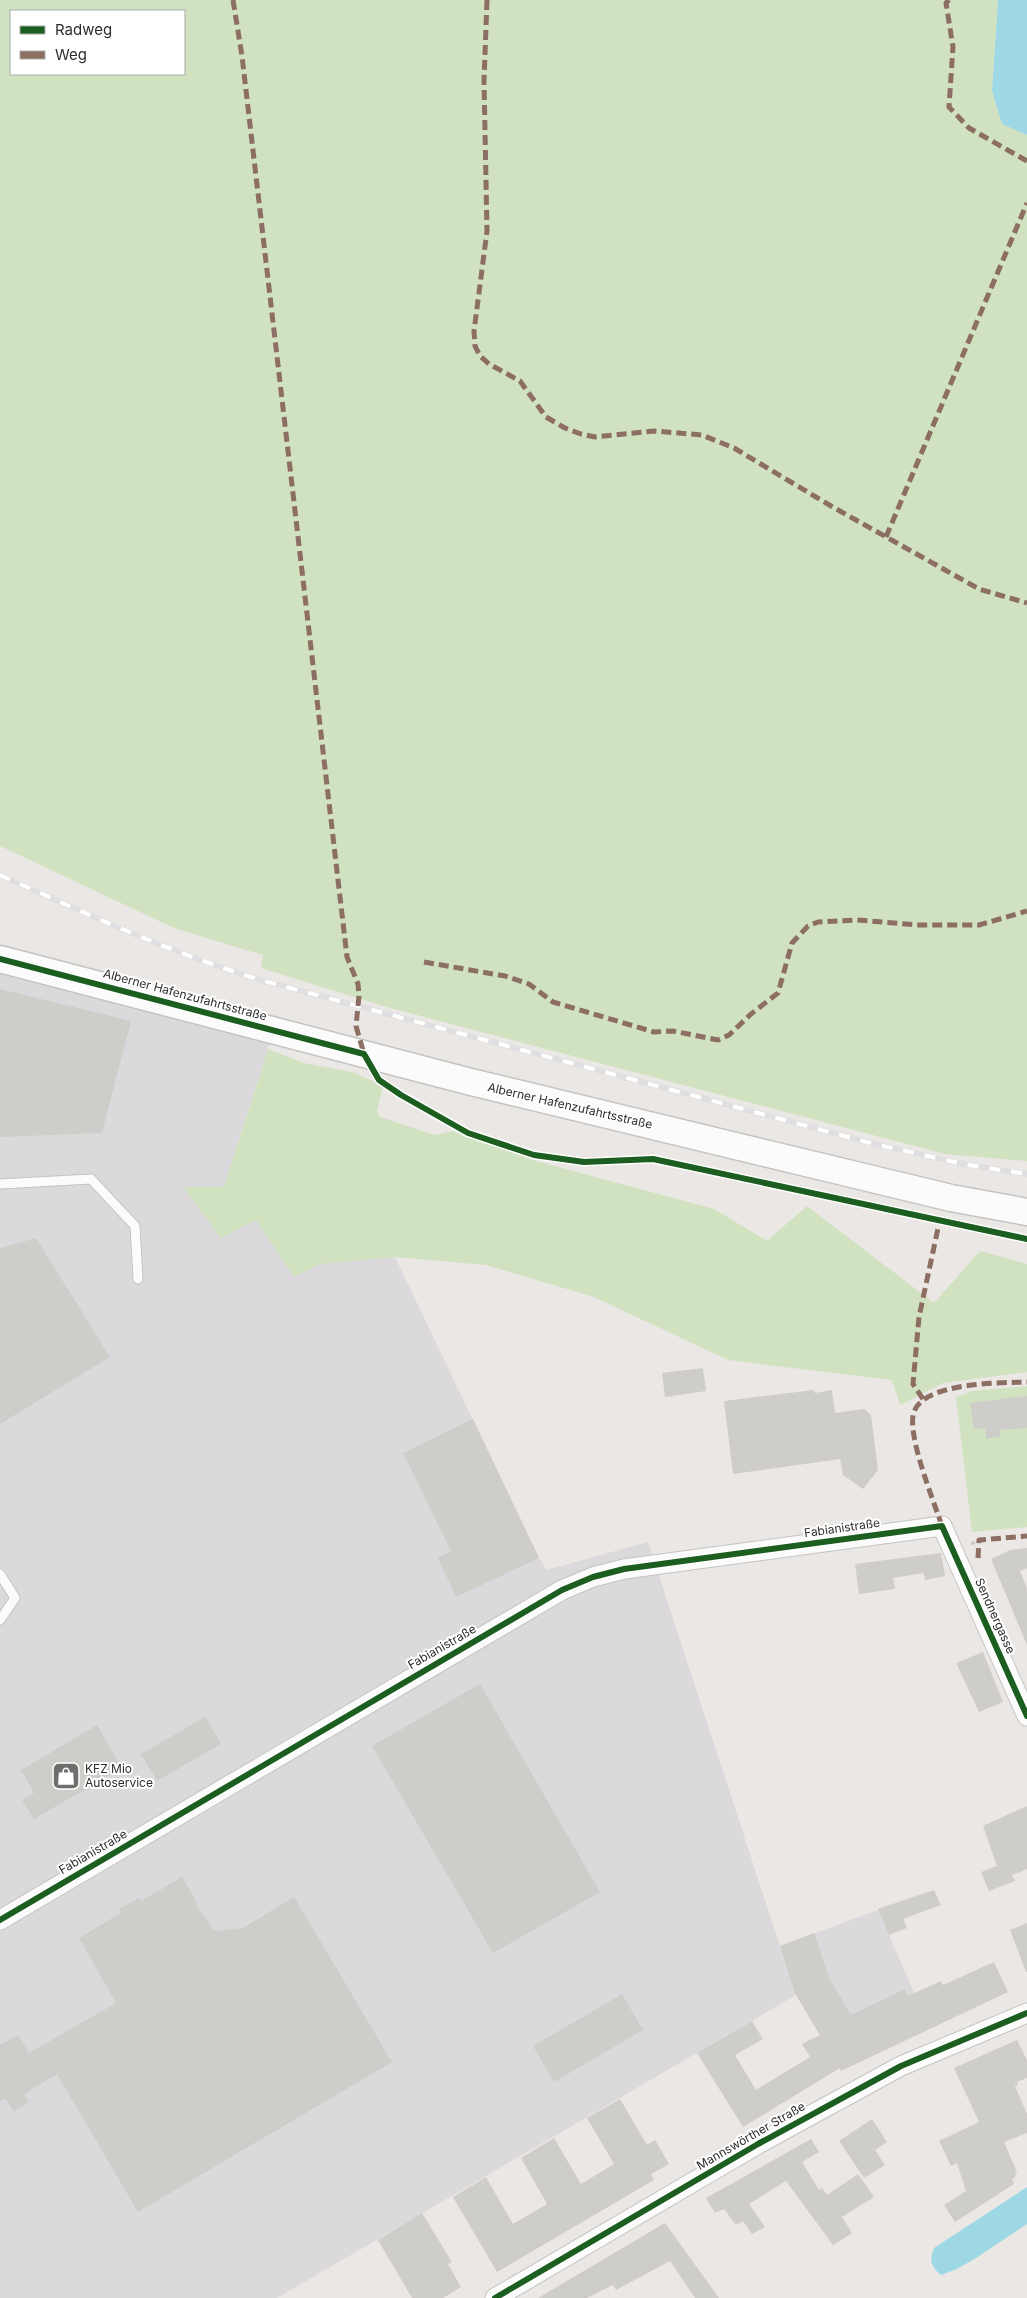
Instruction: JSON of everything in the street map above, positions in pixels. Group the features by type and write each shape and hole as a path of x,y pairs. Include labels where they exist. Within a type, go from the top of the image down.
{"main road":[{"name":"Alberner Hafenzufahrtsstraße","path":"0,959 471,1082 951,1198 1027,1212"}],"street":[{"name":"Sendnergasse","path":"942,1526 1027,1716"},
{"name":"Fabianistraße","path":"0,1920 562,1590 593,1577 624,1570 942,1526"},
{"name":"Mannswörther Straße","path":"495,2298 758,2144 902,2066 1027,2013"}],"lane":[{"path":"0,1184 91,1179 135,1226 138,1279"},
{"path":"0,1574 15,1598 0,1620"}],"path":[{"path":"968,1545 980,1540"}],"shaded area":[{"path":"0,948 277,1019 224,1187 184,1187 256,1220 294,1277 320,1264 395,1257 539,1558 547,1570 648,1542 780,1946 878,1910 916,1997 841,2071 796,1995 277,2298 0,2298"}],"green space":[{"path":"0,0 998,0 992,91 1002,124 1027,135 1027,1161 945,1154 383,1006 261,968 263,955 174,928 0,846"},
{"path":"268,1049 304,1063 352,1072 383,1086 377,1111 380,1117 434,1135 453,1131 536,1161 714,1209 767,1241 807,1206 934,1303 980,1251 1027,1264 1027,1372 943,1383 900,1405 892,1380 728,1360 594,1297 486,1265 395,1257 320,1264 294,1277 256,1220 221,1238 183,1187 224,1187"},
{"path":"1027,1386 1027,1527 972,1532 956,1397 972,1391"}],"water":[{"path":"998,0 1027,0 1027,135 1002,124 992,91"},
{"path":"1027,2187 1027,2224 957,2269 941,2275 938,2272 931,2260 934,2248"}],"building":[{"path":"0,989 131,1021 102,1133 0,1137"},
{"path":"36,1238 110,1357 0,1424 0,1248"},
{"path":"703,1368 706,1391 665,1397 662,1373"},
{"path":"814,1390 815,1393 832,1390 835,1413 864,1409 871,1415 878,1470 863,1489 843,1475 840,1459 733,1474 724,1401"},
{"path":"1027,1396 1027,1428 1000,1430 1001,1436 986,1439 985,1428 974,1429 970,1403"},
{"path":"473,1419 539,1558 456,1597 438,1558 451,1551 403,1453"},
{"path":"1027,1548 1027,1568 1020,1571 1027,1588 1027,1645 991,1559 1010,1550"},
{"path":"941,1553 945,1576 925,1580 924,1573 893,1578 895,1589 859,1594 855,1564"},
{"path":"983,1652 1003,1702 979,1712 956,1663"},
{"path":"480,1684 600,1892 493,1953 372,1746"},
{"path":"205,1717 221,1744 157,1781 141,1754"},
{"name":"KFZ Mio Autoservice","path":"97,1725 122,1768 34,1819 22,1800 34,1793 21,1770"},
{"path":"1027,1806 1027,1869 1012,1875 1015,1881 989,1891 981,1872 997,1866 983,1826"},
{"path":"182,1877 197,1902 195,1903 214,1931 243,1928 294,1897 392,2062 138,2212 57,2074 24,2094 29,2102 14,2111 5,2099 0,2101 0,2045 18,2035 29,2053 116,2003 79,1938 121,1913 119,1909 139,1898 141,1901"},
{"path":"934,1890 941,1905 903,1919 907,1928 889,1935 878,1909"},
{"path":"1027,1923 1027,1972 1026,1972 1010,1930"},
{"path":"814,1933 829,1978 851,2015 905,1989 908,1996 941,1981 943,1985 994,1962 1008,1992 841,2071 840,2068 743,2127 697,2053 752,2021 763,2039 735,2055 756,2090 810,2057 802,2044 820,2035 795,1993 780,1946"},
{"path":"622,1994 643,2030 554,2082 533,2046"},
{"path":"1017,2040 1027,2060 1027,2078 1017,2082 1018,2085 1015,2086 1027,2114 1027,2133 1004,2142 1017,2172 1015,2173 1016,2176 1012,2179 1014,2184 955,2222 944,2205 966,2191 957,2163 951,2166 939,2141 979,2122 954,2068"},
{"path":"620,2099 647,2145 655,2140 669,2164 651,2174 654,2180 497,2272 453,2197 486,2177 513,2224 547,2204 521,2158 554,2138 581,2184 614,2164 587,2118"},
{"path":"872,2119 887,2142 875,2150 885,2165 864,2178 839,2141"},
{"path":"811,2139 819,2152 802,2162 819,2190 822,2188 827,2195 858,2174 874,2197 842,2217 852,2233 833,2245 786,2181 749,2204 765,2227 752,2234 743,2221 736,2225 724,2209 715,2213 706,2198"},
{"path":"422,2213 452,2262 448,2264 461,2287 443,2298 412,2298 378,2240"},
{"path":"665,2223 719,2298 695,2298 670,2261 616,2290 613,2285 587,2298 538,2298"}],"railway":[{"path":"0,875 163,946 264,981 874,1144 968,1165 1027,1174"}],"marked path":[{"path":"233,0 242,56 347,957 358,984 359,996 356,1026 364,1054"},
{"path":"487,0 484,81 487,231 474,331 475,346 480,356 489,364 520,381 546,417 565,428 595,437 654,431 702,435 734,448 831,506 979,589 1027,603"},
{"path":"949,0 946,3 953,47 949,107 969,128 1027,161"},
{"path":"886,537 1027,203"},
{"path":"424,962 505,976 529,984 553,1002 654,1032 673,1031 718,1040 729,1035 751,1014 778,993 792,943 808,926 818,922 857,920 917,925 979,925 1027,911"},
{"path":"923,1399 913,1384 919,1317 940,1219"},
{"path":"942,1526 917,1451 914,1435 914,1412 921,1402 932,1395 947,1390 982,1384 1027,1382"},
{"path":"978,1558 979,1540 1027,1536"}],"cycle path":[{"path":"0,959 364,1054 379,1080 401,1095 468,1133 534,1155 584,1162 653,1159 1027,1239"},
{"path":"0,1920 562,1590 593,1577 624,1569 942,1526 1027,1716"},
{"path":"495,2298 758,2144 901,2066 1027,2013"}],"place":[{"name":"KFZ Mio Autoservice","path":"66,1776"}]}
